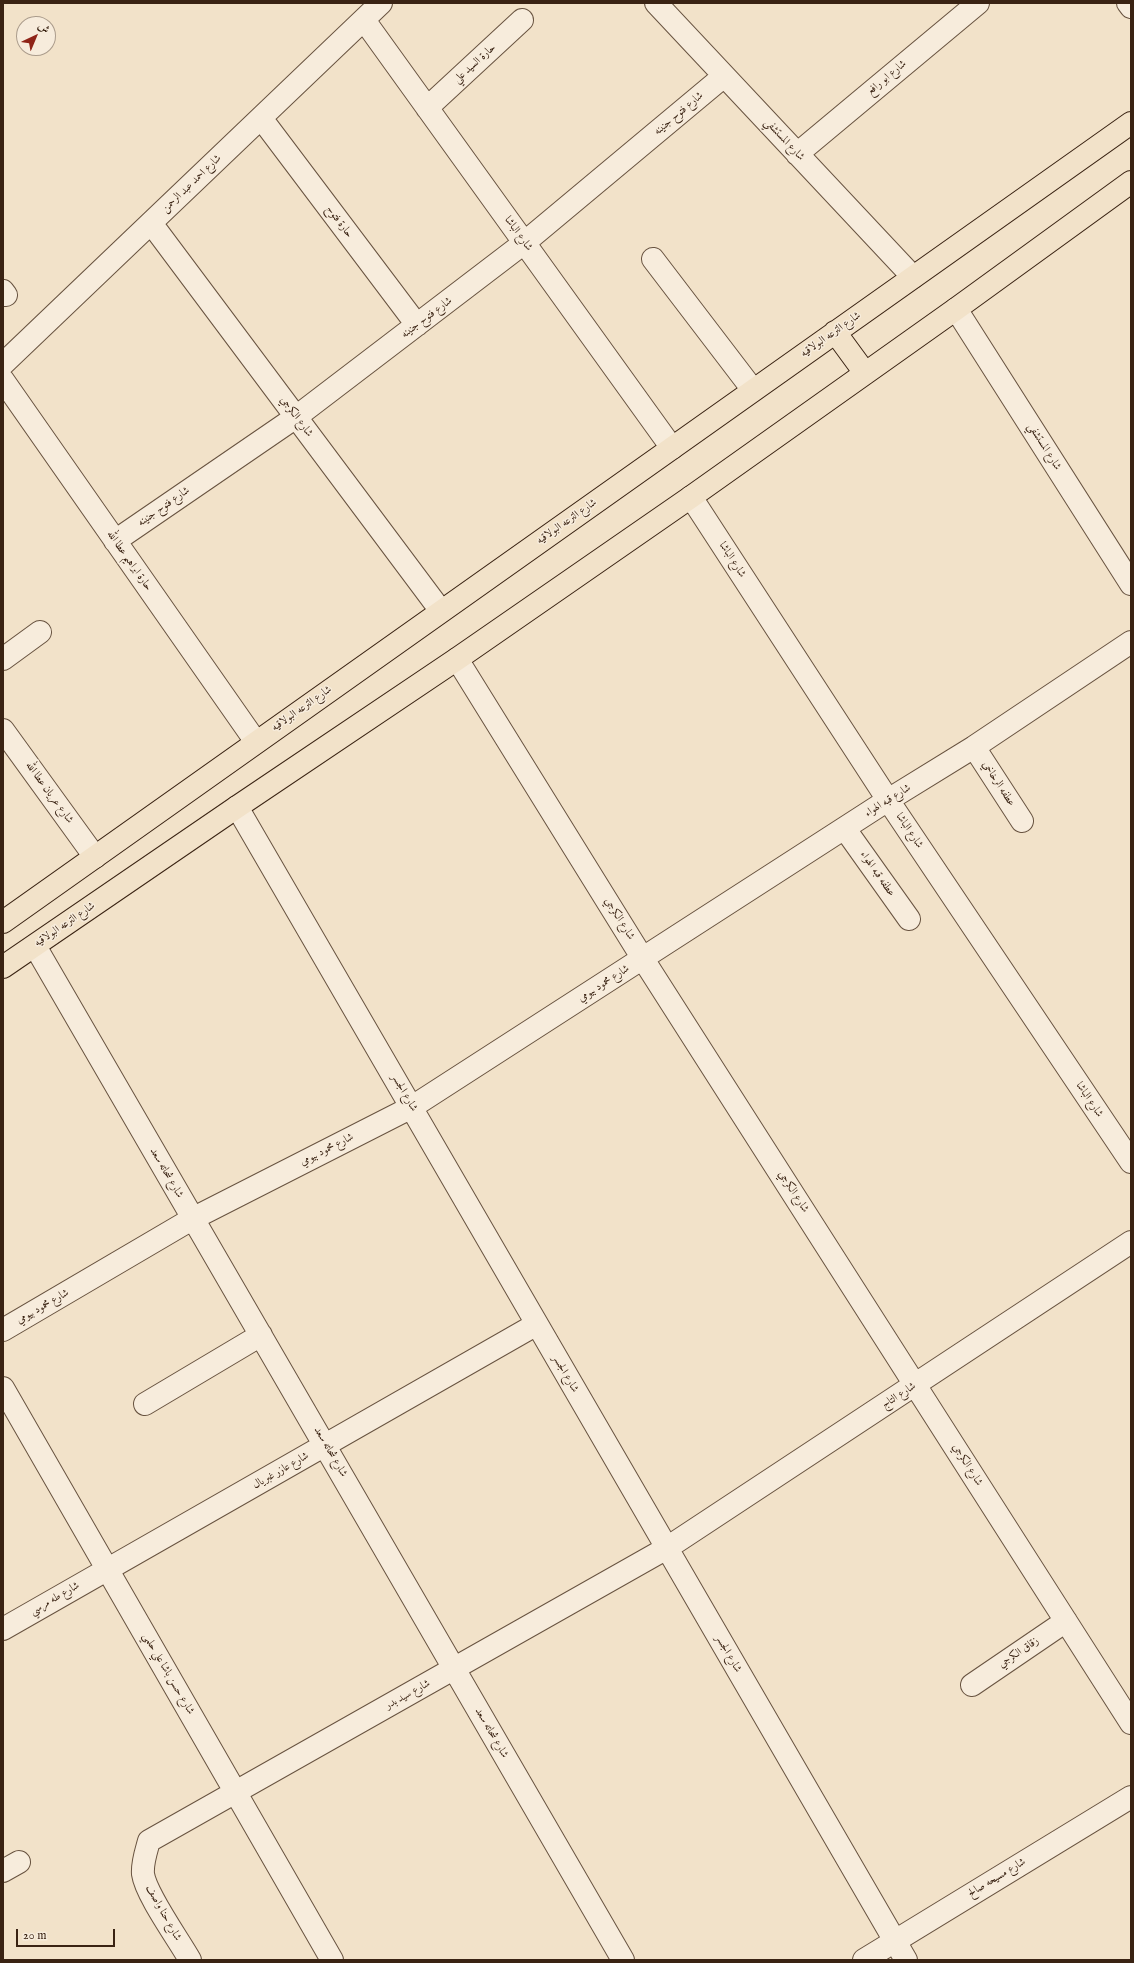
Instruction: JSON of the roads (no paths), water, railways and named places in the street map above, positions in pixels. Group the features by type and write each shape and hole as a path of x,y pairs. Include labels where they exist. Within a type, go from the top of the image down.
{"main road":[{"name":"شارع الترعه البولاقيه","path":"3,922 1131,123"},
{"name":"شارع الترعه البولاقيه","path":"3,967 457,659 691,497 956,309 1131,182"},
{"path":"835,332 865,373"}],"street":[{"name":"شارع احمد عبد الرحمن","path":"3,364 381,3"},
{"name":"شارع المستشفي","path":"656,3 913,278"},
{"name":"شارع ابو رافع","path":"797,154 978,3"},
{"path":"1128,3 1131,7"},
{"name":"شارع الباشا","path":"364,20 672,448"},
{"name":"حارة السيد علي","path":"427,108 522,20"},
{"name":"شارع فتوح جنينه","path":"115,541 296,417 417,326 524,243 724,76"},
{"name":"حارة فتوح","path":"261,118 417,326"},
{"name":"شارع الكرجي","path":"151,223 441,611"},
{"path":"653,259 753,390"},
{"name":"شارع المستشفي","path":"956,309 1131,584"},
{"name":"حارة ابراهيم عطا الله","path":"3,380 256,742"},
{"name":"شارع الباشا","path":"691,497 888,800 1131,1162"},
{"path":"3,659 40,632"},
{"name":"شارع قبه الهواء","path":"644,958 888,800 974,748 1131,642"},
{"name":"شارع الكرجي","path":"457,659 644,958 1131,1723"},
{"name":"شارع عريان عطا الله","path":"3,730 95,857"},
{"name":"عطفه الرخاخي","path":"974,748 1022,821"},
{"name":"شارع الجسر","path":"237,807 412,1106 906,1960"},
{"name":"عطفه قبه الهواء","path":"845,829 909,919"},
{"name":"شارع شحاته سعد","path":"34,946 192,1219 326,1445 623,1960"},
{"name":"شارع محمود بيومي","path":"3,1330 192,1219 412,1106 644,958"},
{"name":"شارع التاج","path":"667,1548 1131,1242"},
{"name":"شارع عازر غبريال","path":"108,1570 537,1324"},
{"path":"145,1404 261,1335"},
{"name":"شارع حسن باشا علي حلمي","path":"3,1388 332,1960"},
{"name":"شارع سيد بدر","path":"149,1841 667,1548"},
{"name":"شارع طه مرسي","path":"3,1629 108,1570"},
{"name":"زقاق الكرجي","path":"972,1685 1066,1621"},
{"name":"شارع مسيحه صالح","path":"864,1960 1131,1797"},
{"name":"شارع حنا واصف","path":"149,1841 144,1858 143,1875 149,1891 190,1960"}]}
